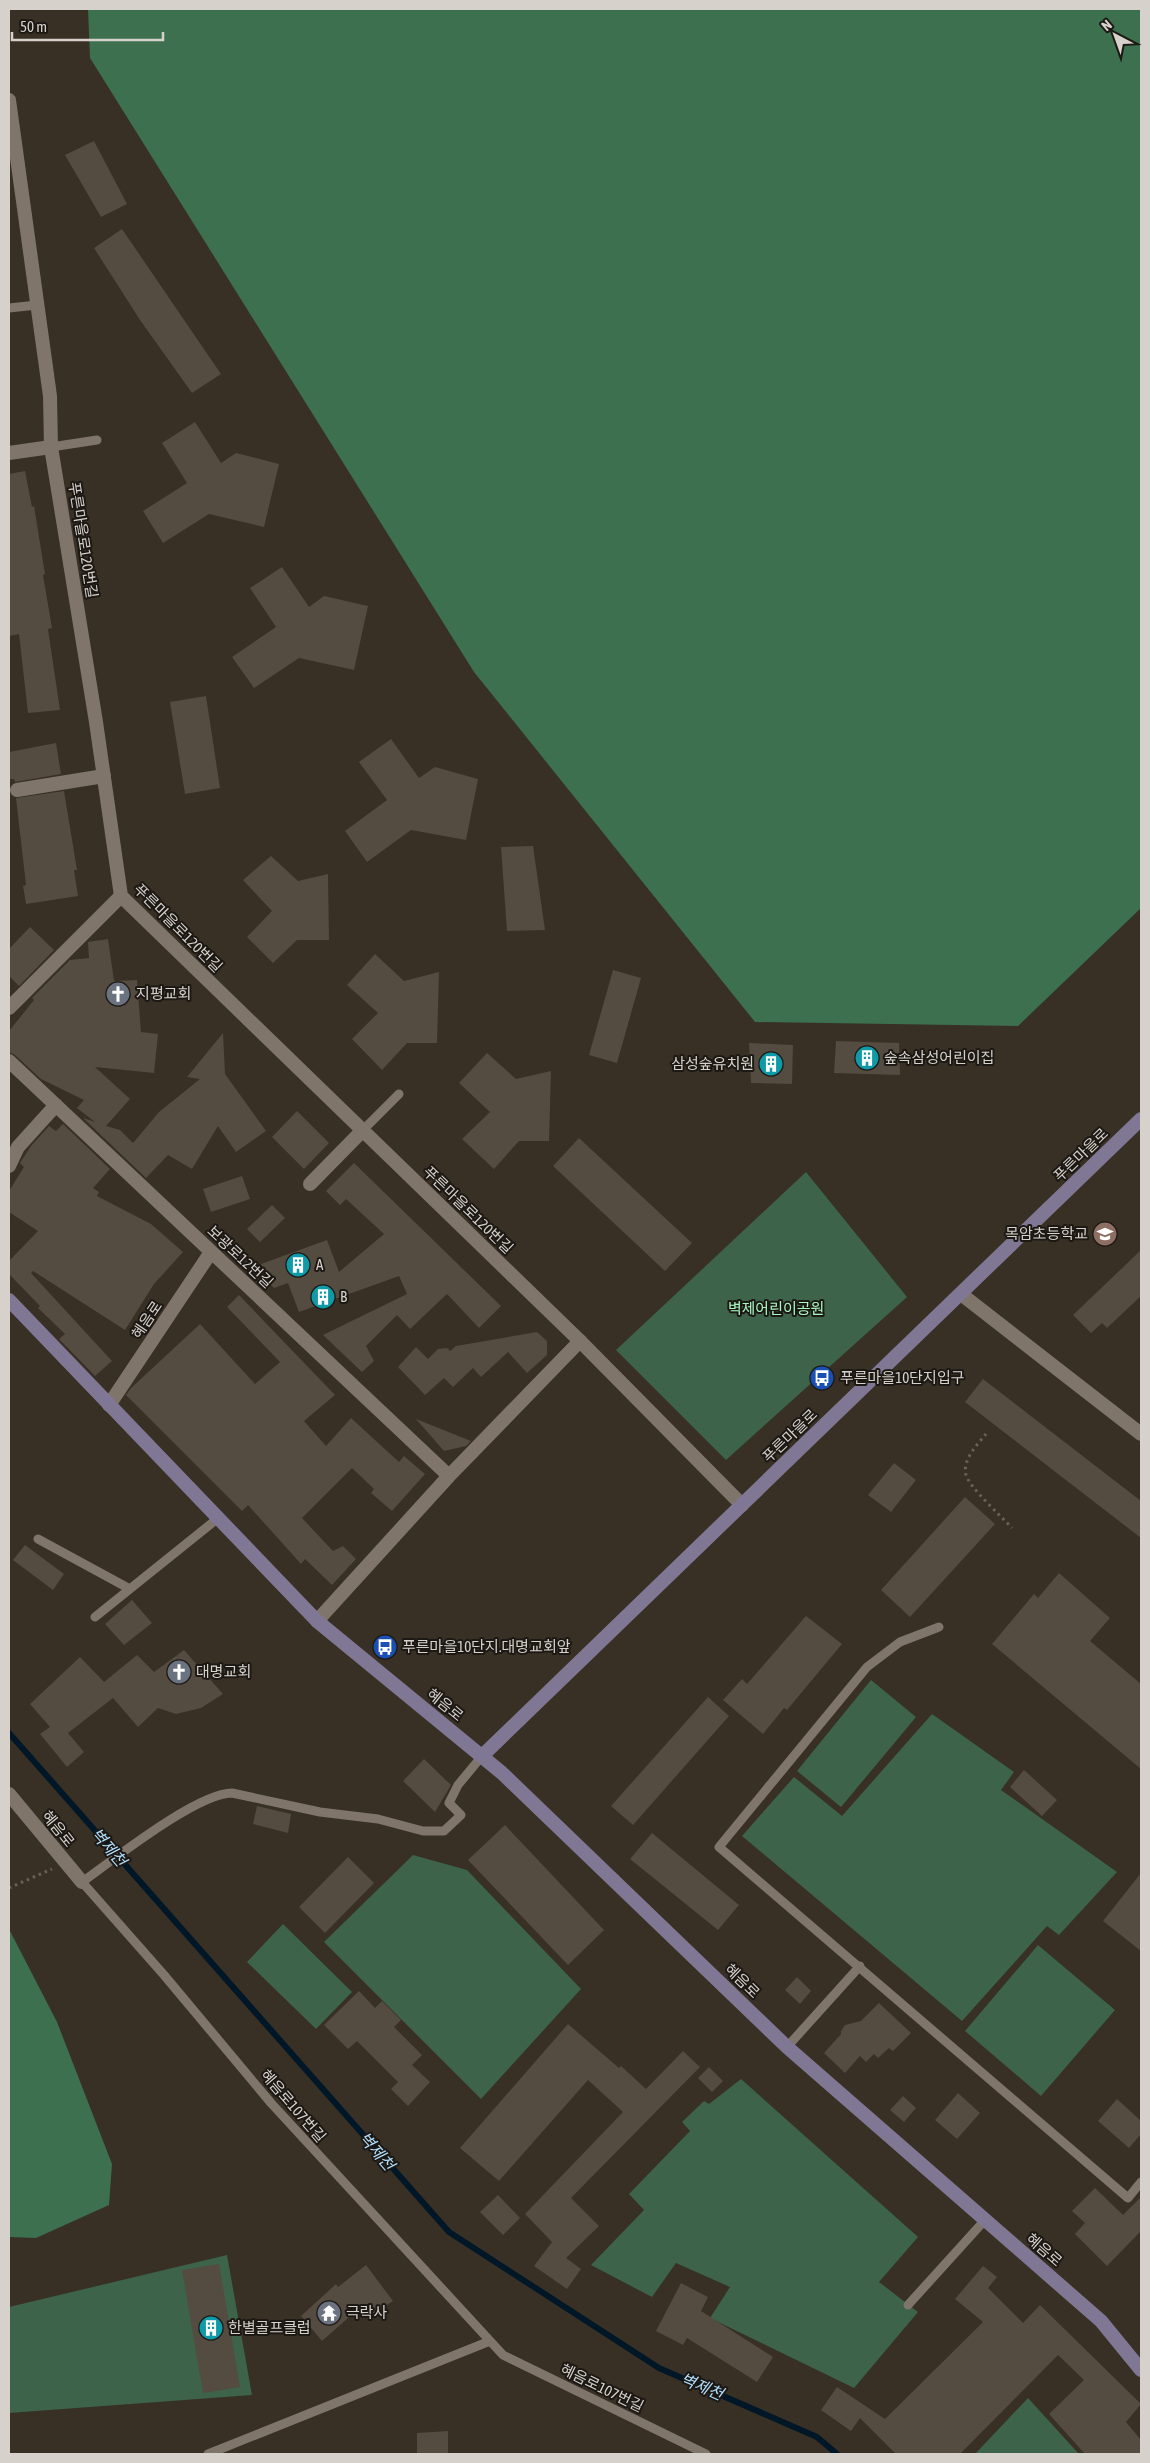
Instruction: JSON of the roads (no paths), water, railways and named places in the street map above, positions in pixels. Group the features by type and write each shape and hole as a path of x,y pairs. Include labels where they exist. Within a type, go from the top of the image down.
{"main road":[{"name":"푸른마을로","path":"482,1756 1141,1119"},
{"name":"혜음로","path":"9,1300 217,1519 317,1621 482,1756 787,2047 1101,2321 1141,2370"}],"street":[{"name":"푸른마을로120번길","path":"9,103 50,396 51,447 104,776 121,896 580,1341 742,1505"},
{"path":"9,453 51,447"},
{"path":"17,790 104,776"},
{"path":"9,1008 121,896"},
{"name":"보광로12번길","path":"9,1061 450,1476"},
{"path":"9,1166 18,1147 56,1105"},
{"path":"310,1184 363,1130"},
{"name":"혜음로","path":"109,1406 211,1252"},
{"path":"961,1294 1141,1434"},
{"path":"317,1621 450,1476 580,1341"},
{"name":"혜음로","path":"9,1794 64,1863 82,1882"}],"lane":[{"path":"9,308 37,305"},
{"path":"51,447 96,440"},
{"path":"363,1130 399,1094"},
{"path":"94,1617 217,1519"},
{"path":"38,1539 130,1588"},
{"path":"939,1627 900,1642 866,1667 719,1847 860,1966 1128,2198 1141,2182"},
{"path":"82,1882 135,1843 206,1799 222,1793 232,1793 320,1812 378,1819 423,1830 444,1831 461,1815 450,1803 458,1785 482,1756"},
{"name":"혜음로107번길","path":"82,1882 164,1975 271,2103 503,2355 706,2454"},
{"path":"787,2047 860,1966"},
{"path":"908,2304 985,2220"},
{"path":"208,2454 490,2341"}],"waterway":[{"name":"벽제천","path":"9,1733 449,2232 659,2368 817,2437 837,2454"}],"place":[{"name":"지평교회","path":"118,994"},
{"name":"숲속삼성어린이집","path":"867,1058"},
{"name":"삼성숲유치원","path":"771,1064"},
{"name":"목암초등학교","path":"1105,1234"},
{"name":"A","path":"298,1265"},
{"name":"B","path":"323,1297"},
{"name":"푸른마을10단지입구","path":"822,1378"},
{"name":"푸른마을10단지.대명교회앞","path":"385,1647"},
{"name":"대명교회","path":"179,1672"},
{"name":"극락사","path":"329,2313"},
{"name":"한별골프클럽","path":"211,2328"}],"park label":[{"name":"벽제어린이공원","path":"776,1309"}]}
